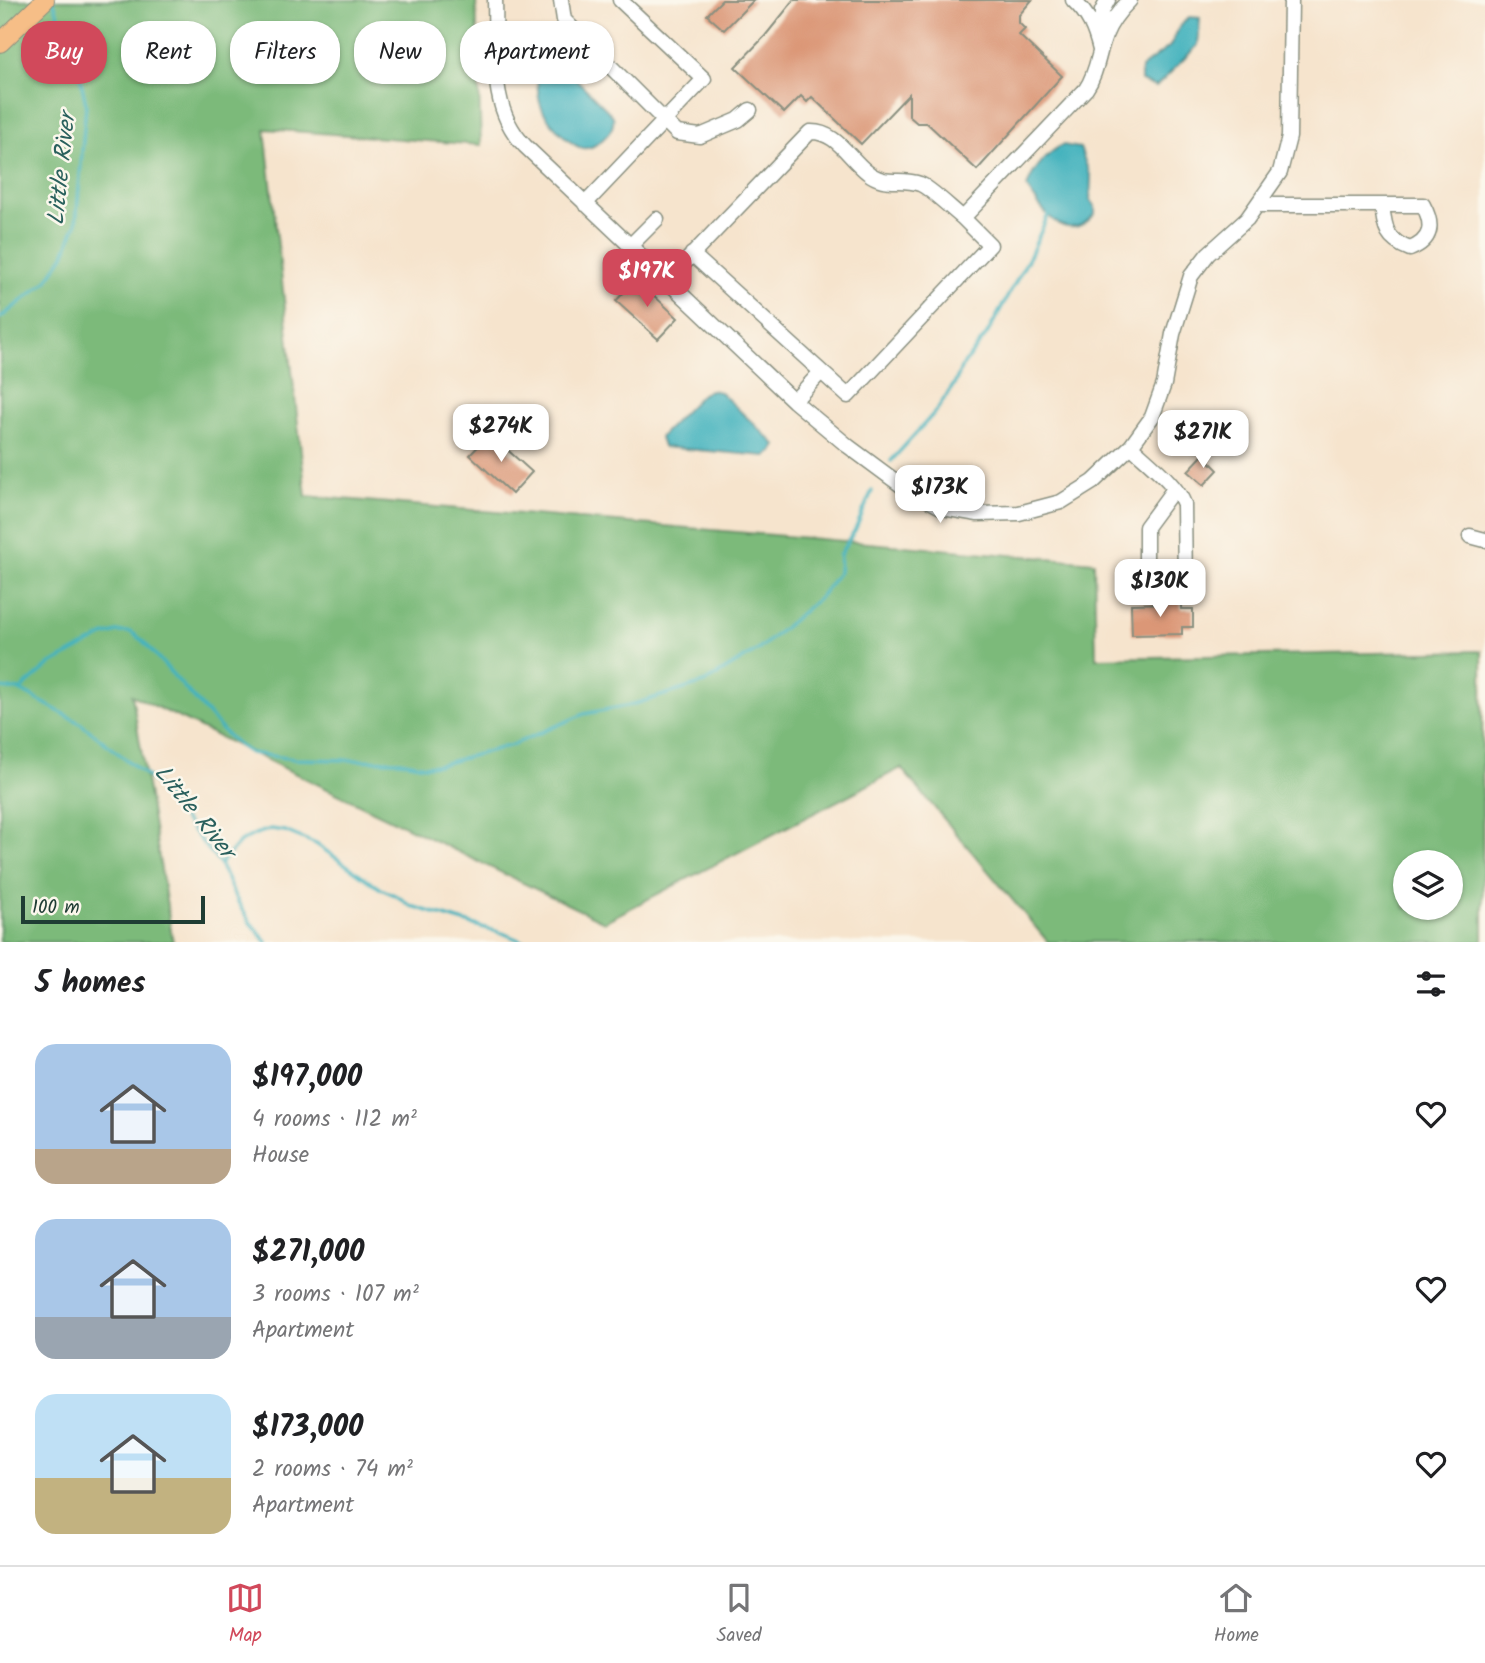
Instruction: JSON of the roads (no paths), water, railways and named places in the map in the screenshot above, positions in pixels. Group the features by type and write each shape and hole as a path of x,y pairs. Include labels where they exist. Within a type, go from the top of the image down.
{"main road":[{"path":"0,43 45,0"}],"street":[{"path":"495,0 498,86 504,117 517,138 794,401 848,446 902,486 933,503 959,512 1019,513 1061,502 1093,482 1131,446 1152,417 1164,384 1173,334 1191,276 1208,254 1247,219 1280,172 1289,137 1291,0"},
{"path":"561,0 564,20 666,119 677,133 700,136 738,120 750,110"},
{"path":"585,204 704,79 620,0"},
{"path":"1074,1 1083,7 1125,5"},
{"path":"1074,1 1096,30 1100,53"},
{"path":"1100,53 1105,5"},
{"path":"963,218 1086,89 1111,23 1125,5"},
{"path":"667,280 692,254 810,132 822,132 833,138 868,173 882,181 921,184 963,218 990,245 848,396 692,254"},
{"path":"1256,205 1382,206"},
{"path":"631,246 657,219"},
{"path":"794,401 821,372"},
{"path":"1131,446 1174,489 1184,504 1185,587 1183,591 1168,594 1156,590 1146,571 1146,527 1174,489"},
{"path":"1470,536 1485,540"}],"water":[{"path":"1189,17 1200,18 1198,45 1156,87 1141,81 1141,68 1170,46 1180,26"},
{"path":"538,84 581,84 613,116 610,132 594,146 578,146 547,117 540,101"},
{"path":"1063,145 1080,148 1091,178 1090,200 1095,207 1095,214 1075,227 1065,227 1057,223 1041,208 1027,188 1040,163"},
{"path":"710,390 720,392 776,445 773,452 766,456 663,447 660,437 702,394"}],"waterway":[{"name":"Little River","path":"0,318 46,282 64,255 76,224 86,104 80,77 53,0"},
{"path":"891,461 936,411 955,383 961,368 987,334 1031,254 1048,215"},
{"path":"20,690 49,665 103,636 131,632 143,641 224,732 250,753 294,759 400,761 425,766 438,765 512,745 584,714 631,705 704,683 758,650 820,597 839,572 840,554 855,530 872,491"},
{"name":"Little River","path":"0,688 20,690 80,723 152,780 220,864 251,924 267,942"},
{"path":"220,864 240,842 255,834 271,829 285,831 316,844 381,889 411,906 524,942"}]}
